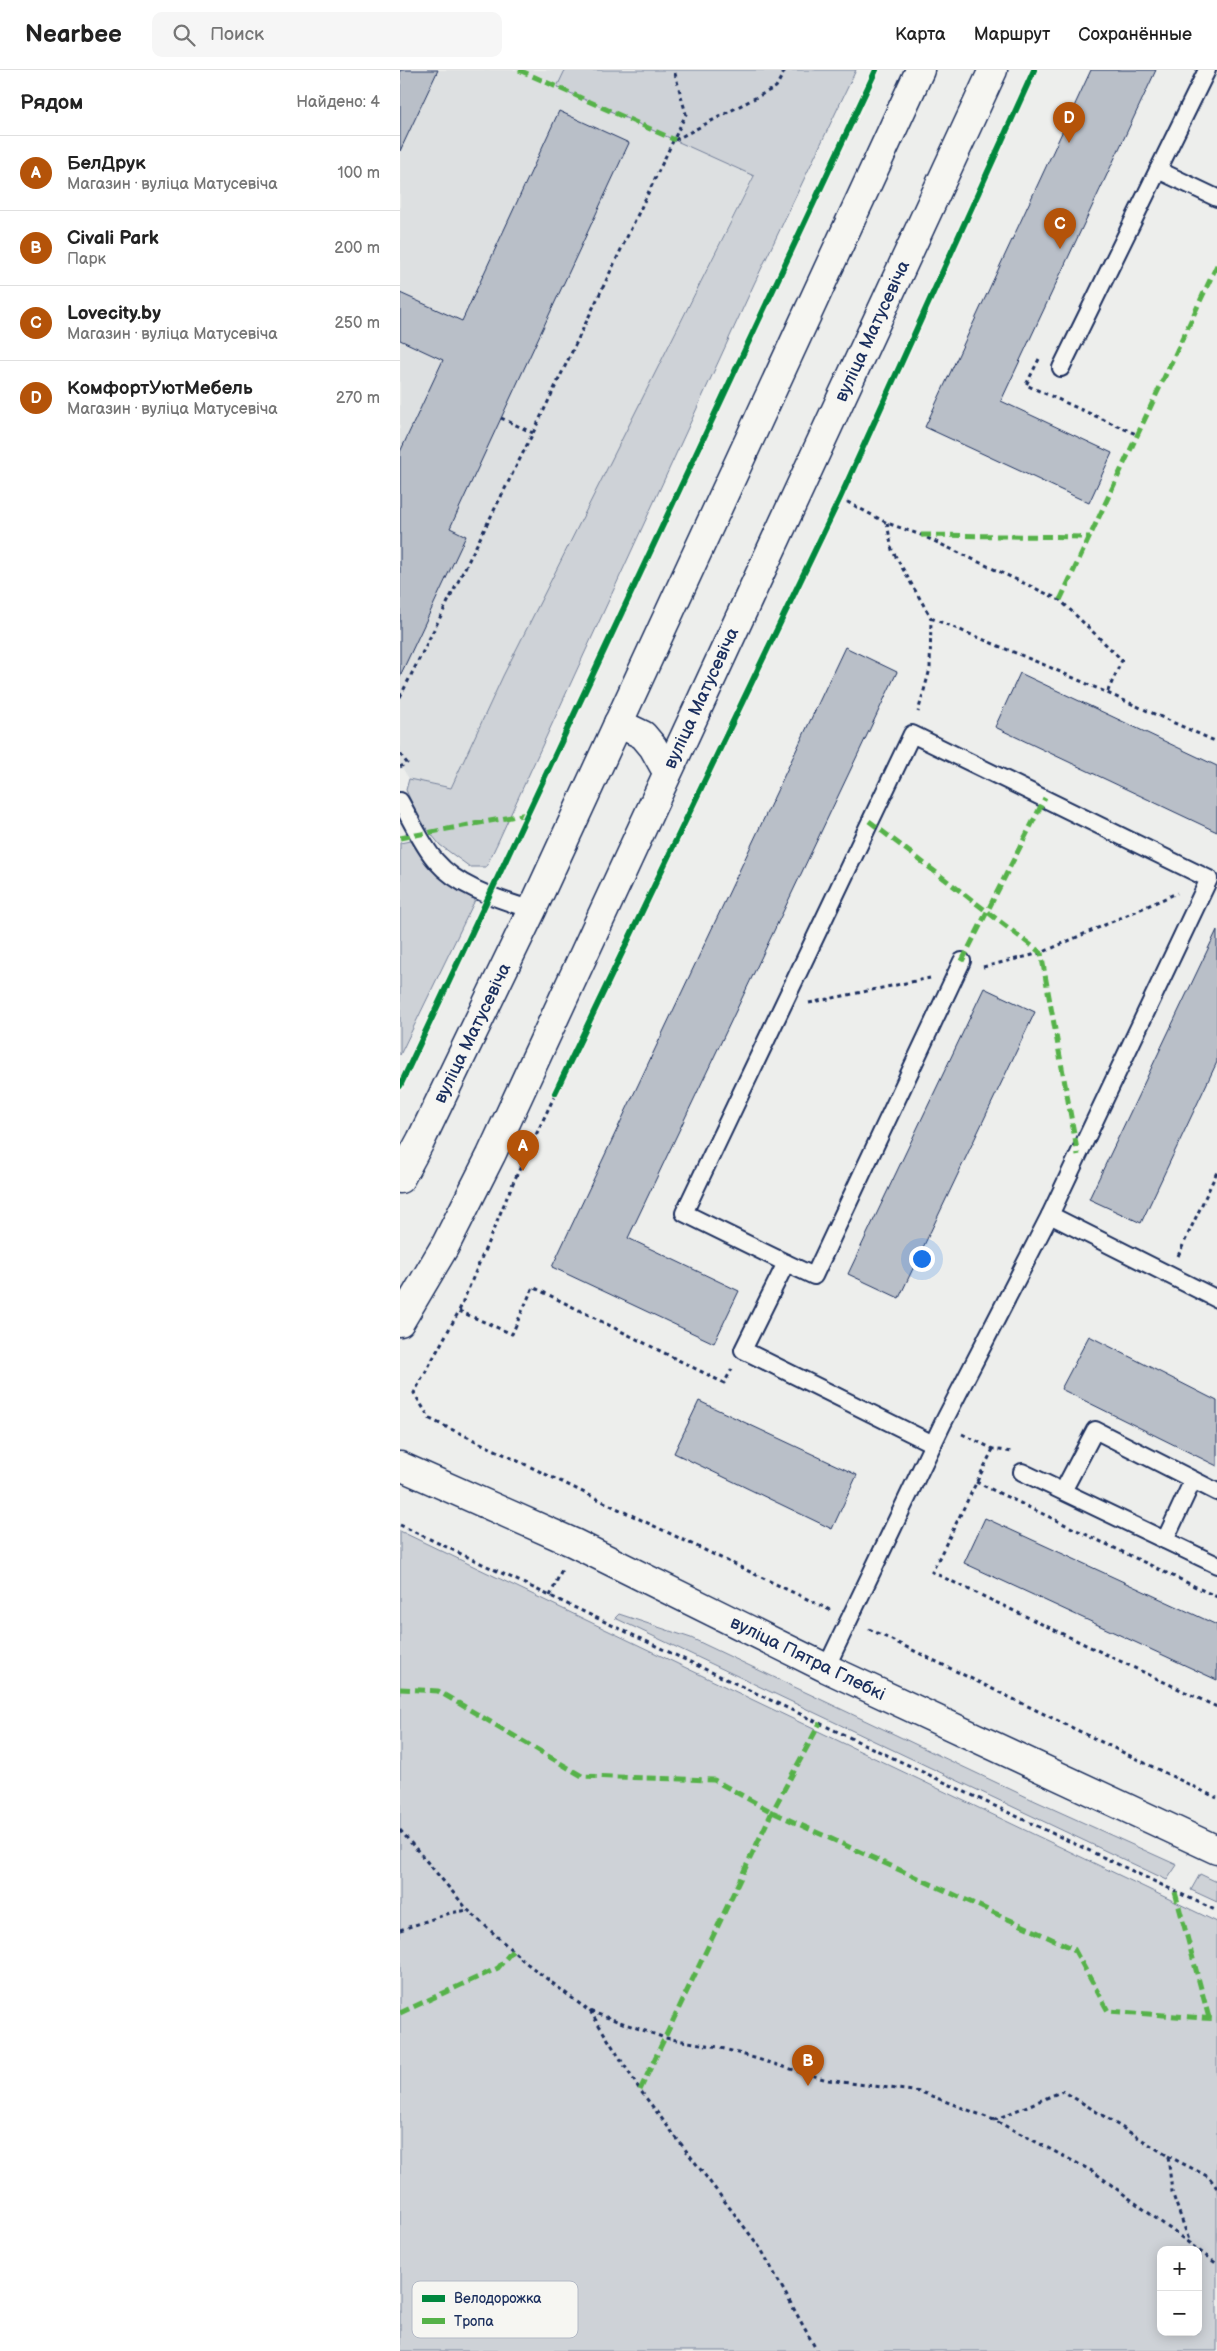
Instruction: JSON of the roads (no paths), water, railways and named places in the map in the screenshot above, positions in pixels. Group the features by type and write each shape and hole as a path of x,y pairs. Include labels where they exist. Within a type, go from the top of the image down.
{"main road":[{"name":"вуліца Матусевіча","path":"400,1179 421,1140 532,910 920,70"},
{"name":"вуліца Матусевіча","path":"400,1322 445,1246 487,1162 993,70"},
{"path":"618,723 643,735 653,747 667,772"},
{"name":"вуліца Пятра Глебкі","path":"400,1466 574,1544 826,1668 1217,1850"}],"lane":[{"path":"1061,368 1207,70"},
{"path":"1158,170 1217,198"},
{"path":"826,1668 943,1423 1050,1214 1209,879 912,734 684,1213 814,1276 959,967"},
{"path":"400,801 436,861 462,882 488,896 532,910"},
{"path":"1050,1214 1217,1299"},
{"path":"786,1263 744,1350 933,1444"},
{"path":"1064,1491 1096,1430 1217,1492"},
{"path":"1022,1472 1217,1565"},
{"path":"1165,1540 1193,1480"}],"place":[{"name":"КомфортУютМебель","path":"1069,143"},
{"name":"Lovecity.by","path":"1060,249"},
{"name":"БелДрук","path":"523,1171"},
{"name":"Civali Park","path":"808,2086"}]}
